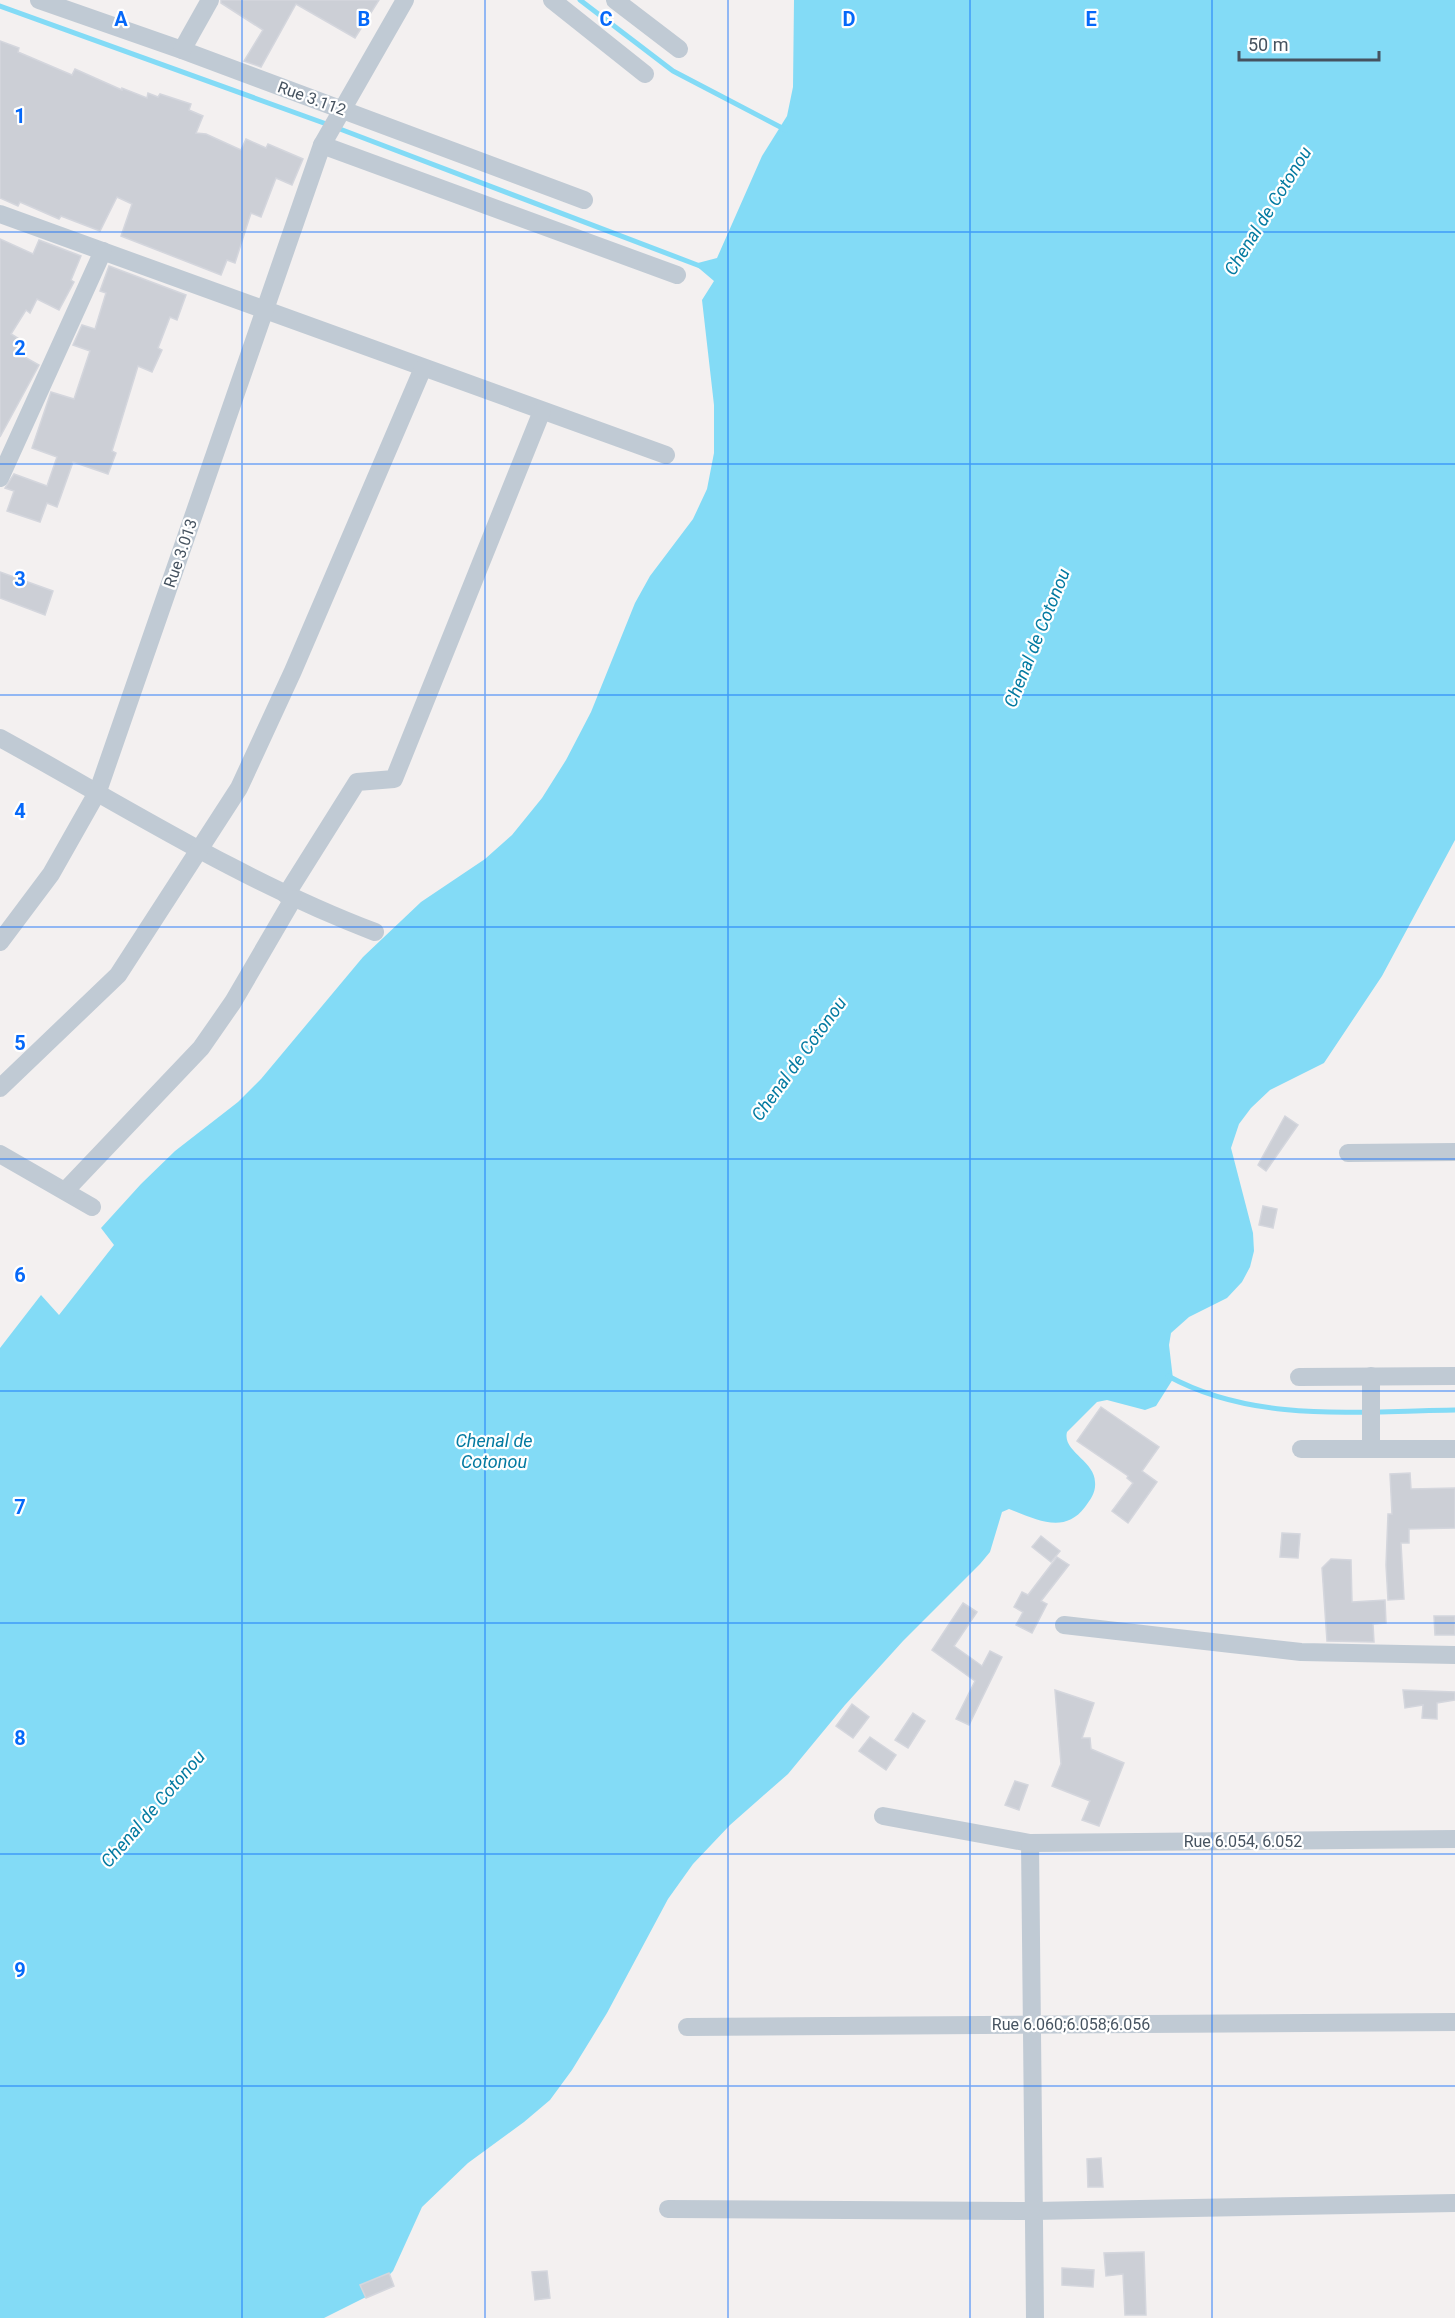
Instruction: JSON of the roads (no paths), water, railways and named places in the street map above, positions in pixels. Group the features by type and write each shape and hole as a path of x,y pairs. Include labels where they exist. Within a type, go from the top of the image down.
{"street":[{"path":"182,50 210,0"},
{"name":"Rue 3.013","path":"1,938 51,874 98,791 322,145 405,0"},
{"path":"552,0 645,74"},
{"path":"615,0 679,50"},
{"name":"Rue 3.112","path":"46,1 584,200"},
{"path":"322,145 677,275"},
{"path":"0,214 666,455"},
{"path":"0,478 103,251"},
{"path":"0,1089 118,975 239,788 288,682 423,368"},
{"path":"65,1191 201,1048 233,1002 290,897 357,782 394,779 542,411"},
{"path":"0,738 98,791 200,851 290,897 375,932"},
{"path":"1348,1153 1455,1152"},
{"path":"0,1155 92,1208"},
{"path":"1299,1377 1371,1385 1455,1376"},
{"path":"1371,1385 1371,1449"},
{"path":"1301,1449 1455,1449"},
{"path":"1064,1625 1301,1653 1455,1654"},
{"name":"Rue 6.054, 6.052","path":"883,1816 1030,1843 1455,1839"},
{"path":"1030,1843 1035,2318"},
{"name":"Rue 6.060;6.058;6.056","path":"687,2027 1455,2022"},
{"path":"668,2209 1034,2211 1455,2203"}],"water":[{"name":"Chenal de Cotonou","path":"794,0 1455,0 1455,840 1382,976 1324,1063 1270,1090 1251,1108 1239,1124 1231,1148 1253,1233 1254,1251 1250,1267 1242,1282 1227,1298 1189,1317 1171,1333 1169,1345 1173,1379 1156,1406 1145,1410 1107,1400 1097,1402 1067,1432 1069,1445 1094,1475 1094,1492 1085,1507 1077,1516 1059,1523 1039,1520 1009,1509 1002,1512 990,1552 980,1564 903,1641 845,1705 788,1774 730,1825 693,1864 668,1899 607,2013 572,2070 550,2100 468,2163 422,2207 393,2271 370,2295 324,2318 0,2318 0,1348 41,1295 59,1315 114,1245 101,1228 141,1184 175,1151 238,1102 261,1079 363,957 421,902 485,859 512,835 542,798 566,760 591,712 635,603 650,576 693,519 707,489 714,453 714,405 702,300 714,281 694,264 717,258 762,156 787,116 793,87"}],"waterway":[{"path":"580,0 673,71 786,130"},
{"path":"0,6 332,126 700,266"},
{"path":"1168,1376 1202,1391 1236,1402 1272,1408 1345,1412 1455,1410"}]}
